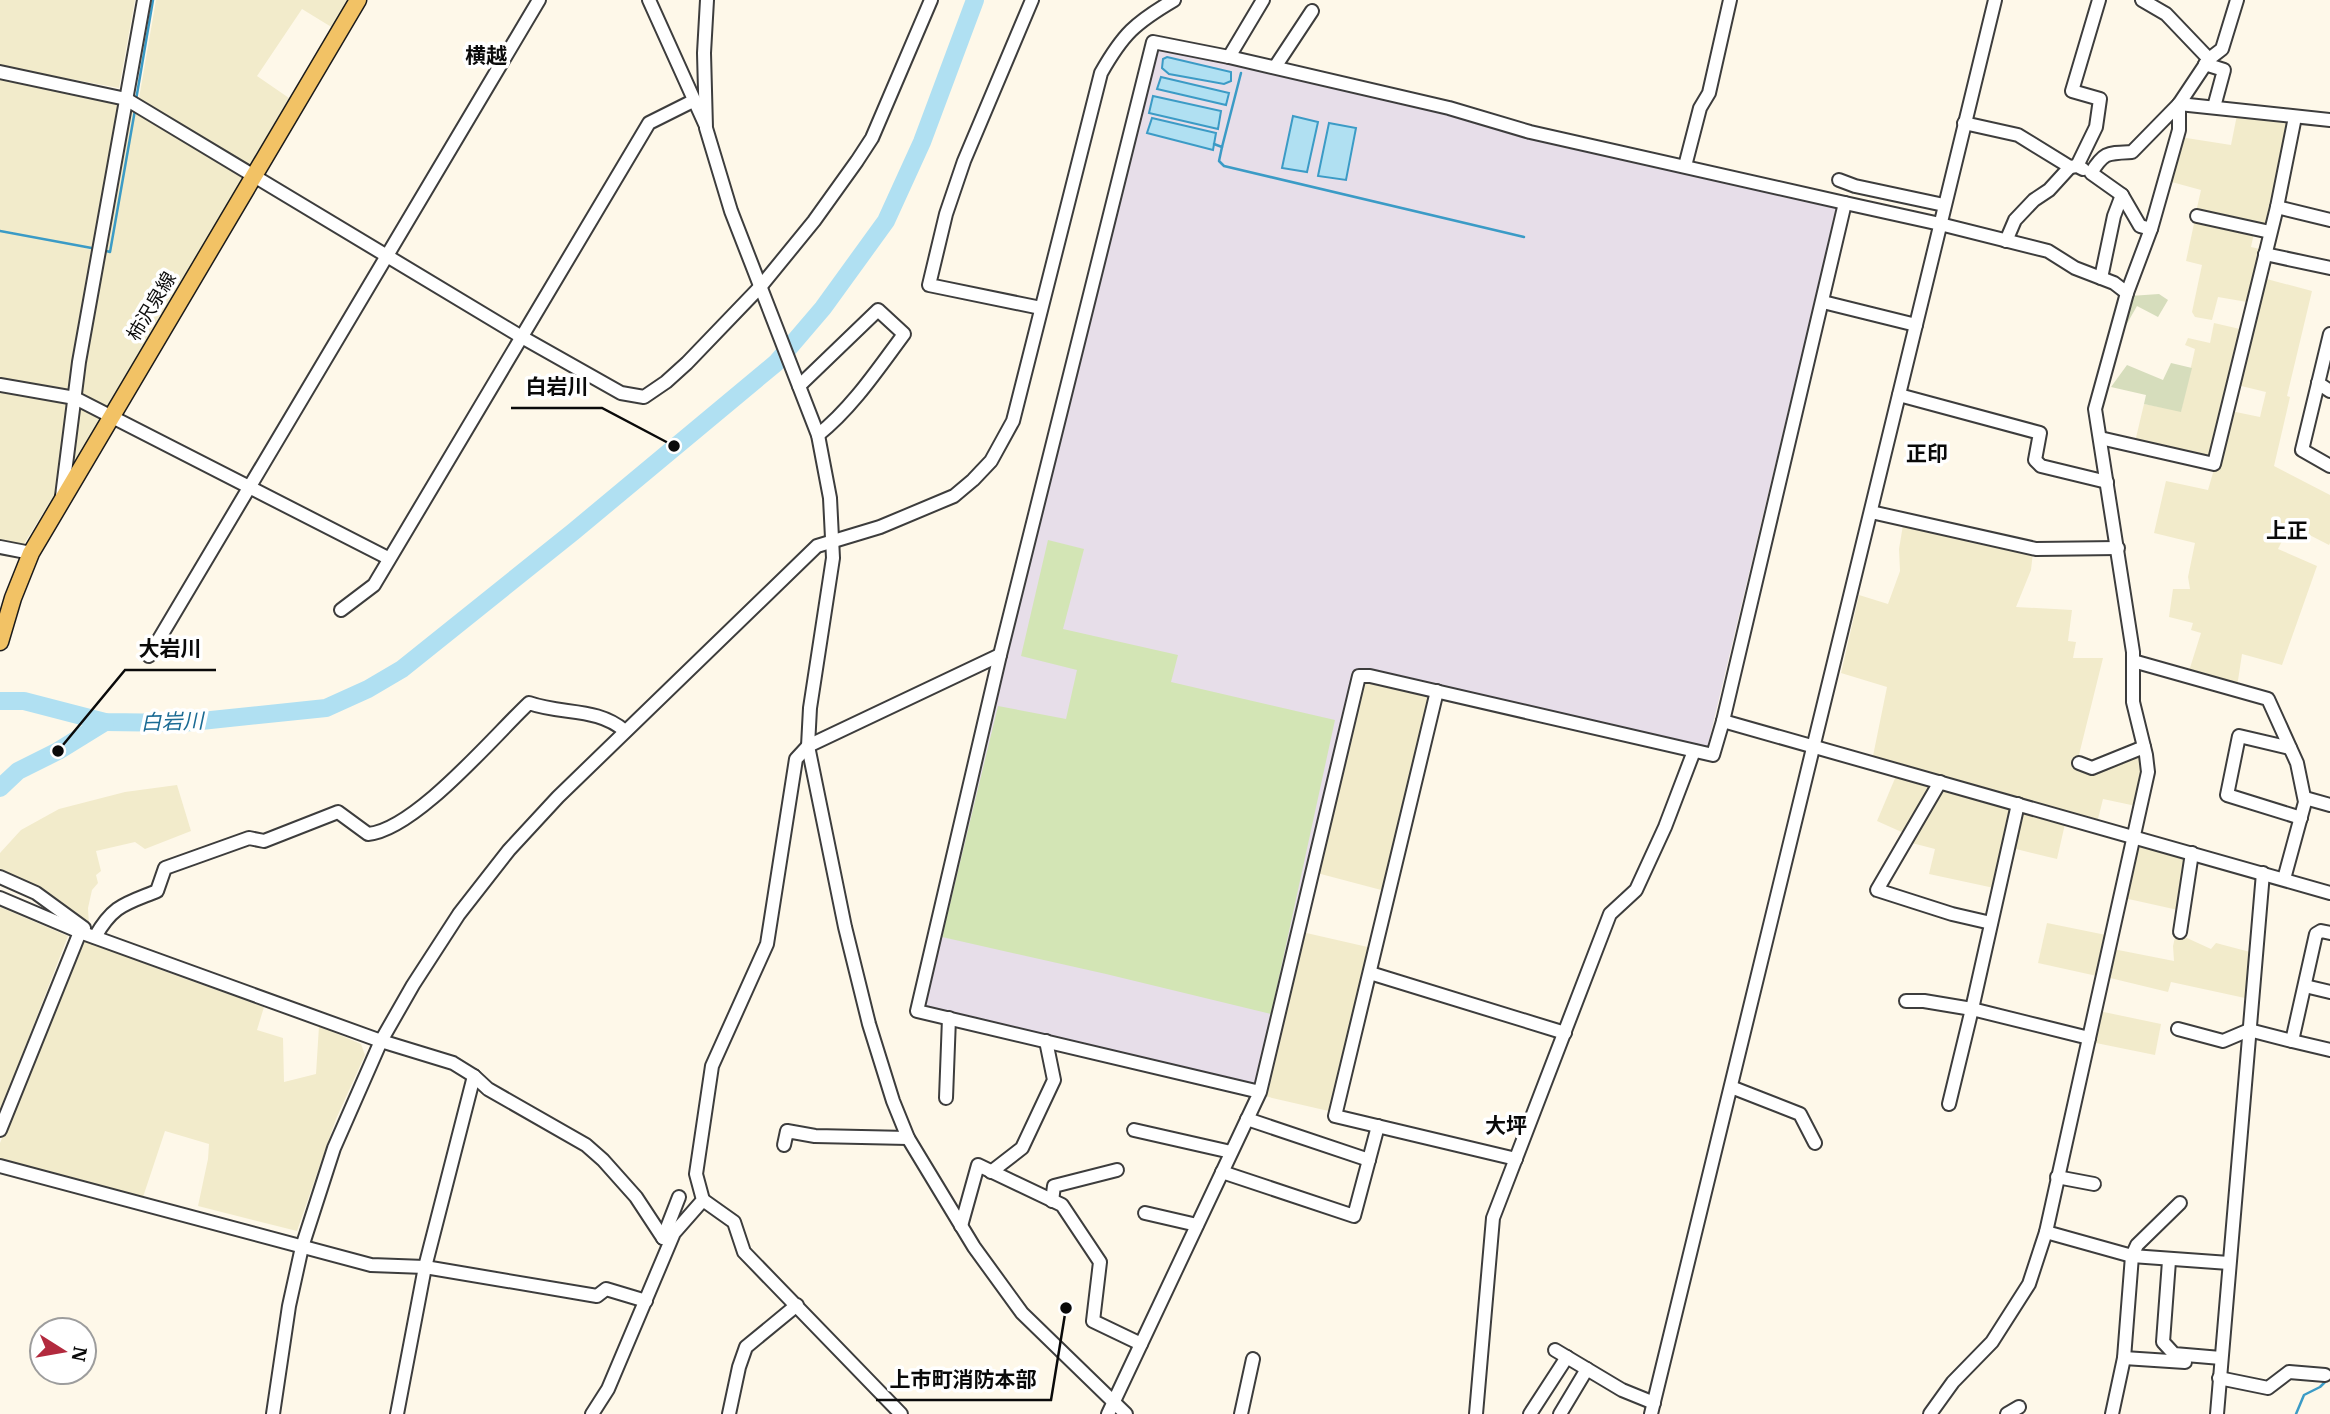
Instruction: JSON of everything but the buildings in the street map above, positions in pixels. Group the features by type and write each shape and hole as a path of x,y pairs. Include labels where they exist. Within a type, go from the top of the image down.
{"main road":[{"name":"柿沢泉線","path":"0,642 30,553 358,0"}],"street":[{"path":"62,496 79,362 144,0"},
{"path":"149,656 539,0"},
{"path":"649,0 706,128 731,211 818,435 830,498 834,541 810,708 808,746 845,927 866,1012 893,1101 908,1138 961,1226 1022,1313 1110,1409 1126,1414"},
{"path":"706,128 704,53 707,0"},
{"path":"0,72 126,99 520,336 621,393 644,397 687,363 761,286 814,221 872,138 931,0"},
{"path":"1032,0 964,161 946,214 929,285 1041,308"},
{"path":"273,1414 289,1306 317,1195 334,1147 381,1041 412,985 467,903 536,821 817,546 880,527 954,496 992,461 1013,421 1101,73 1118,42 1144,17 1174,0"},
{"path":"1229,57 1263,0"},
{"path":"1685,166 1700,108 1709,93 1730,0"},
{"path":"1555,1350 1653,1409 1995,0"},
{"path":"2006,241 2015,220 2074,166 2096,127 2100,99 2072,91 2099,0"},
{"path":"2142,0 2166,14 2207,62 2224,70 2214,107"},
{"path":"2091,173 2101,158 2109,152 2132,152 2179,104 2207,62 2222,49 2237,0"},
{"path":"1275,67 1312,11"},
{"path":"1260,1092 917,1010 1000,655 1153,42 1275,67 1449,108 1530,132 1940,224 2048,251 2075,268 2113,283 2127,293"},
{"path":"341,610 374,585 649,123 693,101"},
{"path":"2179,104 2330,120"},
{"path":"1929,1414 1953,1381 1992,1342 2029,1284 2046,1232 2148,772 2133,702 2133,661 2095,410 2127,293 2151,229 2179,130 2179,104"},
{"path":"2100,438 2214,464 2277,207 2295,117"},
{"path":"1964,123 2018,135 2091,173 2122,195 2140,226 2151,229"},
{"path":"1839,180 1855,186 1944,205"},
{"path":"2101,278 2114,216 2122,195"},
{"path":"1110,1409 1260,1092 1359,676 1370,676 1713,755 1845,204"},
{"path":"2277,207 2330,220"},
{"path":"2197,216 2270,232"},
{"path":"2265,254 2330,268"},
{"path":"1823,302 1916,325"},
{"path":"799,386 878,310 904,334 861,391 830,426 818,435"},
{"path":"2330,334 2302,450 2330,466"},
{"path":"2318,383 2330,391"},
{"path":"0,385 75,398 388,558"},
{"path":"1899,396 2040,433 2035,460 2041,466 2107,482"},
{"path":"1871,512 2036,549 2118,548"},
{"path":"0,547 30,553"},
{"path":"901,1414 744,1252 734,1222 703,1200 695,1174 712,1066 767,944 796,759 808,746 1000,655"},
{"path":"2133,661 2268,699 2297,763 2305,798 2284,879"},
{"path":"1437,691 1335,1116 1516,1159"},
{"path":"95,937 105,919 120,906 157,891 165,868 249,838 264,841 338,812 368,834 380,833 401,822 440,791 529,703 543,708 598,715 613,720 625,731"},
{"path":"1723,720 2330,893"},
{"path":"2290,748 2239,736 2227,795 2301,818"},
{"path":"2079,763 2092,768 2144,747"},
{"path":"1476,1414 1493,1218 1611,914 1636,890 1665,827 1694,751"},
{"path":"1940,782 1877,890 1952,914 1991,923"},
{"path":"2305,798 2330,805"},
{"path":"1949,1104 2018,804"},
{"path":"2180,932 2192,853"},
{"path":"2217,1414 2263,873"},
{"path":"0,877 36,893 95,937"},
{"path":"0,898 80,932 381,1041 453,1063 488,1089 586,1145 636,1197 663,1238 679,1197"},
{"path":"2292,1041 2316,934 2321,931 2330,933"},
{"path":"0,1129 80,932"},
{"path":"1370,973 1564,1033"},
{"path":"2305,986 2330,992"},
{"path":"1906,1000 1972,1010 2089,1038"},
{"path":"946,1098 949,1018"},
{"path":"2178,1030 2223,1041 2249,1030 2330,1050"},
{"path":"991,1172 1022,1148 1054,1080 1046,1041"},
{"path":"397,1414 425,1267 474,1076"},
{"path":"1731,1087 1800,1114 1815,1143"},
{"path":"1247,1119 1369,1160"},
{"path":"1222,1172 1354,1216 1378,1126"},
{"path":"1134,1130 1231,1153"},
{"path":"784,1145 788,1131 815,1136 908,1138"},
{"path":"961,1226 978,1165 1062,1205 1100,1262 1093,1321 1141,1343"},
{"path":"0,1166 371,1265 425,1267 597,1296 606,1289 646,1301"},
{"path":"1052,1201 1054,1186 1117,1170"},
{"path":"2057,1177 2094,1184"},
{"path":"592,1414 608,1389 674,1233 703,1200"},
{"path":"2112,1414 2124,1358 2132,1256 2137,1245 2180,1203"},
{"path":"1144,1213 1197,1225"},
{"path":"2046,1232 2132,1256 2229,1264"},
{"path":"2169,1261 2163,1342 2175,1354 2220,1367 2268,1388 2289,1373 2325,1375"},
{"path":"729,1414 746,1347 797,1305"},
{"path":"1530,1414 1567,1357"},
{"path":"2124,1358 2220,1367"},
{"path":"1241,1414 1253,1359"},
{"path":"1560,1414 1587,1369"},
{"path":"2007,1414 2019,1407"}],"shaded area":[{"path":"0,0 135,0 119,88 0,66"},
{"path":"156,0 349,0 333,28 302,9 257,76 289,98 118,392 24,544 0,540 0,80 138,104"},
{"path":"1156,46 1837,207 1707,749 1365,669 1353,672 1256,1086 923,1008 1053,458"},
{"path":"2237,115 2282,119 2290,127 2266,228 2196,212 2201,190 2168,181 2180,137 2231,145"},
{"path":"2195,219 2254,233 2251,247 2260,249 2247,302 2218,297 2212,320 2195,317 2192,312 2202,265 2186,261"},
{"path":"2263,278 2312,291 2287,396 2290,397 2274,466 2330,495 2330,543 2329,545 2290,525 2278,549 2317,566 2282,665 2242,654 2237,687 2189,671 2201,633 2191,630 2193,623 2169,617 2173,589 2190,589 2188,577 2195,543 2154,533 2166,481 2208,490 2231,411 2260,417 2266,392 2237,385"},
{"path":"2214,323 2240,329 2210,458 2135,442 2144,404 2181,411 2195,349 2185,345 2188,338 2210,343"},
{"path":"1903,525 2033,552 2031,570 2016,607 2072,610 2068,641 2076,642 2073,658 2103,658 2076,767 2140,752 2141,776 2136,806 2103,799 2097,823 1873,756 1887,687 1841,673 1859,595 1888,604 1900,571 1899,549"},
{"path":"1363,678 1433,693 1385,891 1317,873"},
{"path":"1896,776 1931,786 1906,834 1877,821"},
{"path":"177,785 191,831 145,849 135,842 96,851 101,871 96,875 98,883 92,890 88,908 89,925 0,873 0,853 21,830 59,809 125,792"},
{"path":"1940,789 2010,809 1994,888 1929,874 1935,849 1908,842"},
{"path":"2023,812 2065,824 2057,859 2012,848 2019,815"},
{"path":"2141,845 2188,859 2178,910 2124,898 2134,848"},
{"path":"0,907 68,936 0,1112"},
{"path":"2047,923 2106,935 2097,976 2038,963"},
{"path":"1302,932 1372,948 1333,1112 1264,1096"},
{"path":"2176,933 2211,949 2216,943 2250,952 2245,998 2171,982 2168,992 2106,977 2113,949 2174,961"},
{"path":"83,938 161,970 264,1007 257,1030 283,1038 284,1082 316,1074 319,1026 361,1044 365,1055 336,1119 297,1231 198,1206 209,1144 165,1131 142,1200 0,1163 0,1143"},
{"path":"2099,1011 2161,1024 2155,1055 2091,1042"}],"green space":[{"path":"2159,294 2168,300 2158,317 2137,306 2121,334 2130,296"},
{"path":"2171,363 2192,368 2181,412 2144,404 2146,395 2111,387 2127,365 2163,380"},
{"path":"1048,540 1084,549 1063,629 1178,655 1171,682 1335,720 1271,1014 942,937 998,706 1066,719 1077,670 1021,656"}],"water":[{"path":"1167,57 1231,72 1231,81 1224,84 1169,74 1162,68 1163,59"},
{"path":"1161,77 1229,93 1226,105 1157,89"},
{"path":"1153,96 1221,111 1218,129 1149,113"},
{"path":"1293,116 1318,122 1307,172 1282,168"},
{"path":"1152,118 1216,133 1213,150 1147,133"},
{"path":"1329,123 1356,128 1346,180 1318,176"}],"waterway":[{"path":"136,100 153,0"},
{"name":"白岩川","path":"0,701 24,701 105,722 182,723 326,708 368,689 402,669 573,532 776,363 823,308 886,221 922,142 975,0"},
{"path":"1214,144 1222,147 1241,73"},
{"path":"103,250 110,252 135,110"},
{"path":"1222,147 1219,161 1224,166 1524,237"},
{"path":"0,231 97,249"},
{"path":"0,788 18,771 58,751 105,722"},
{"path":"2296,1414 2304,1395 2320,1387 2328,1379"}],"place":[{"name":"白岩川","path":"674,446"},
{"name":"大岩川","path":"58,751"},
{"name":"上市町消防本部","path":"1066,1308"}],"district":[{"name":"横越","path":"486,55"},
{"name":"正印","path":"1927,453"},
{"name":"上正","path":"2287,530"},
{"name":"大坪","path":"1506,1125"}]}
